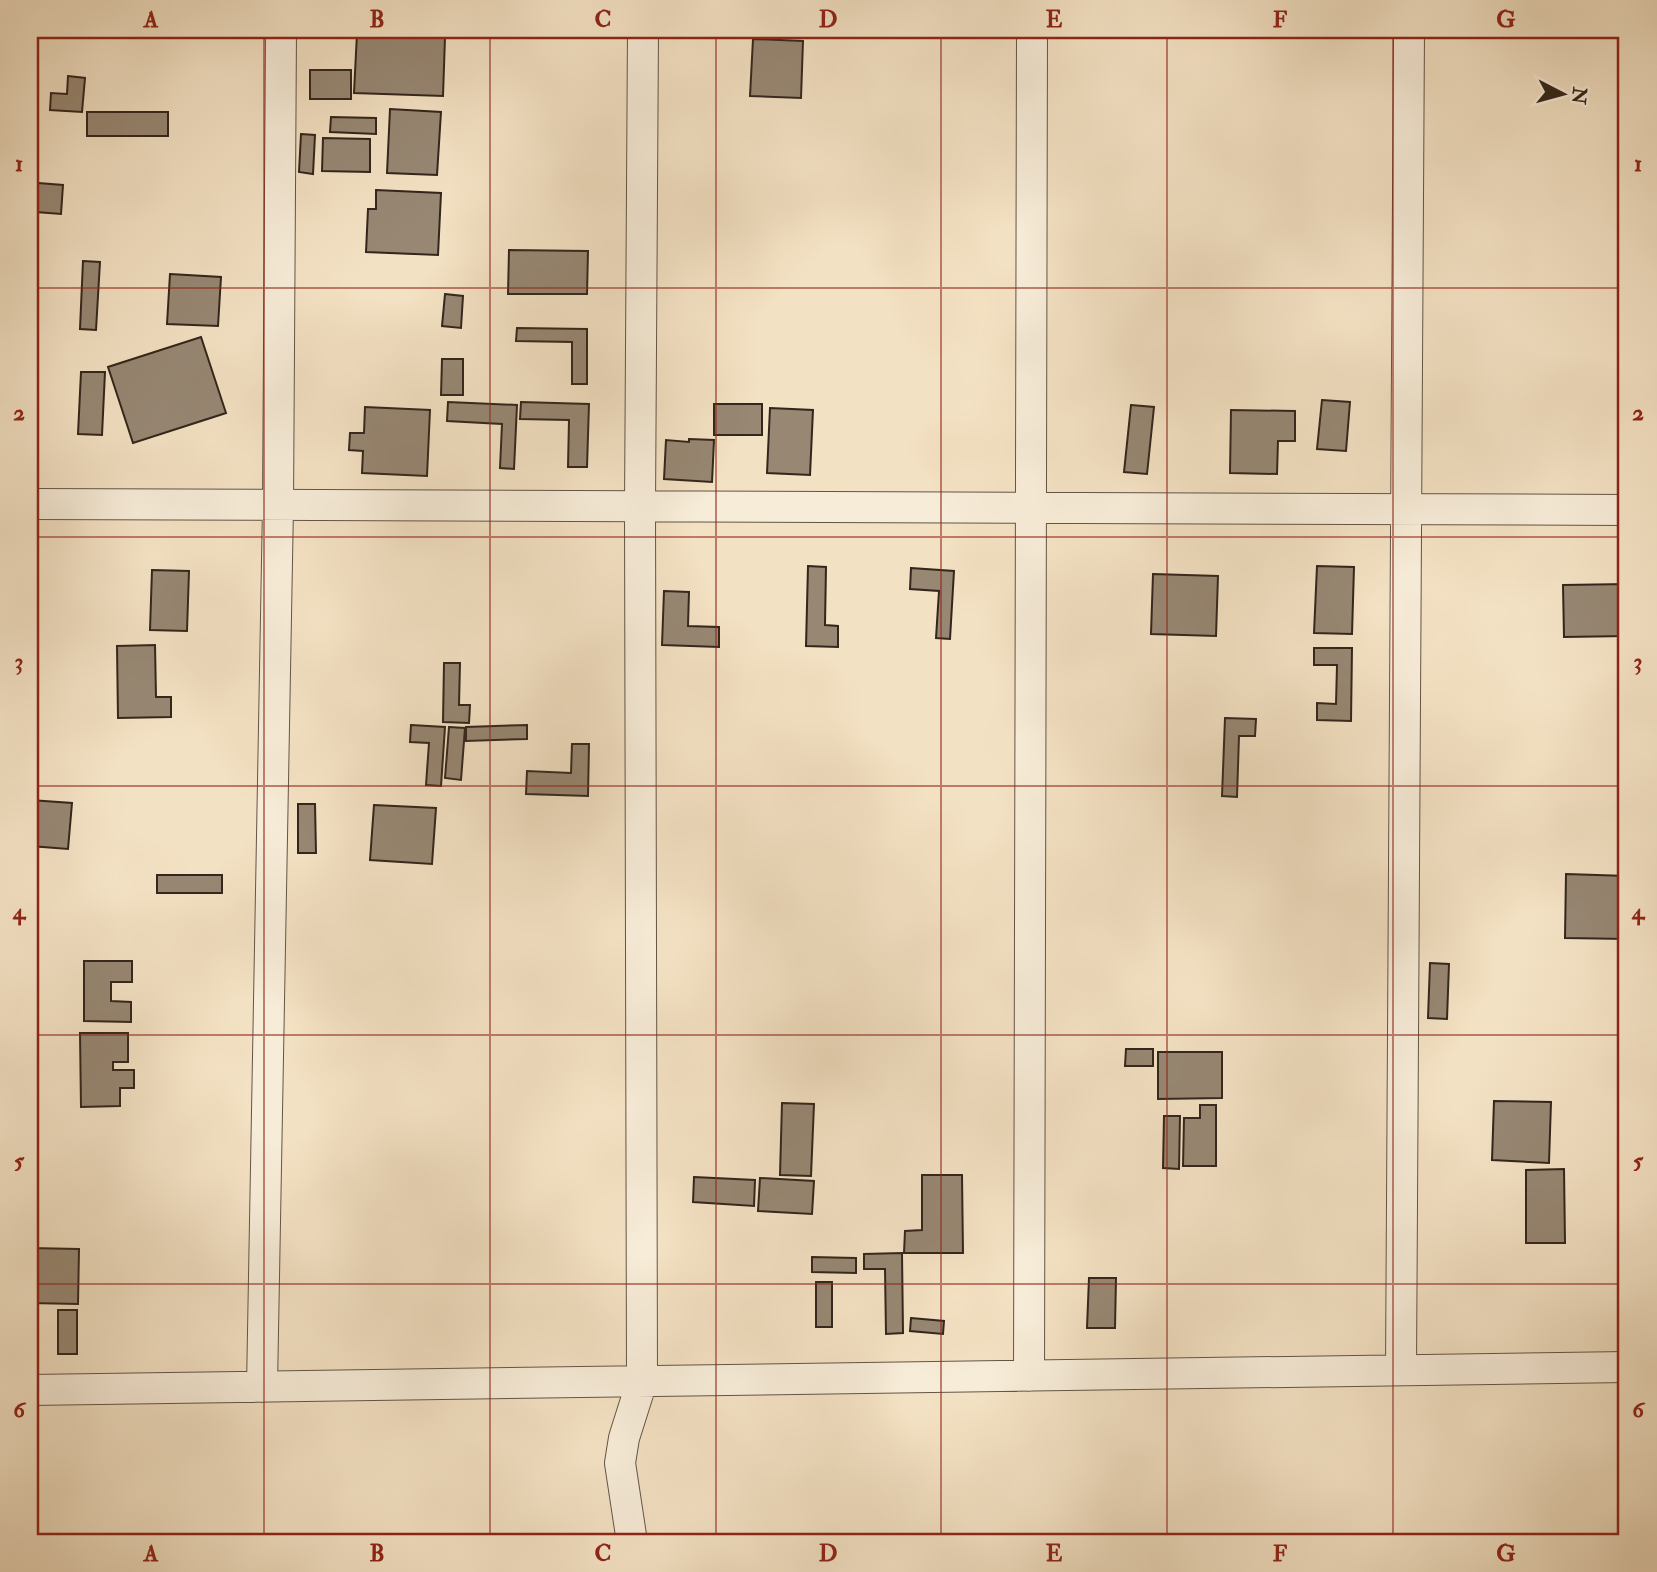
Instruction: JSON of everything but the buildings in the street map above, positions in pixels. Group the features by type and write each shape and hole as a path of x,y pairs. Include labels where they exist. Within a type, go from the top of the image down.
{"street":[{"path":"262,1387 278,506 281,30"},
{"path":"632,1542 620,1463 624,1438 642,1381 640,507 643,30"},
{"path":"1029,1376 1032,30"},
{"path":"1401,1370 1409,30"},
{"path":"30,504 1627,510"},
{"path":"30,1390 1627,1367"}]}
